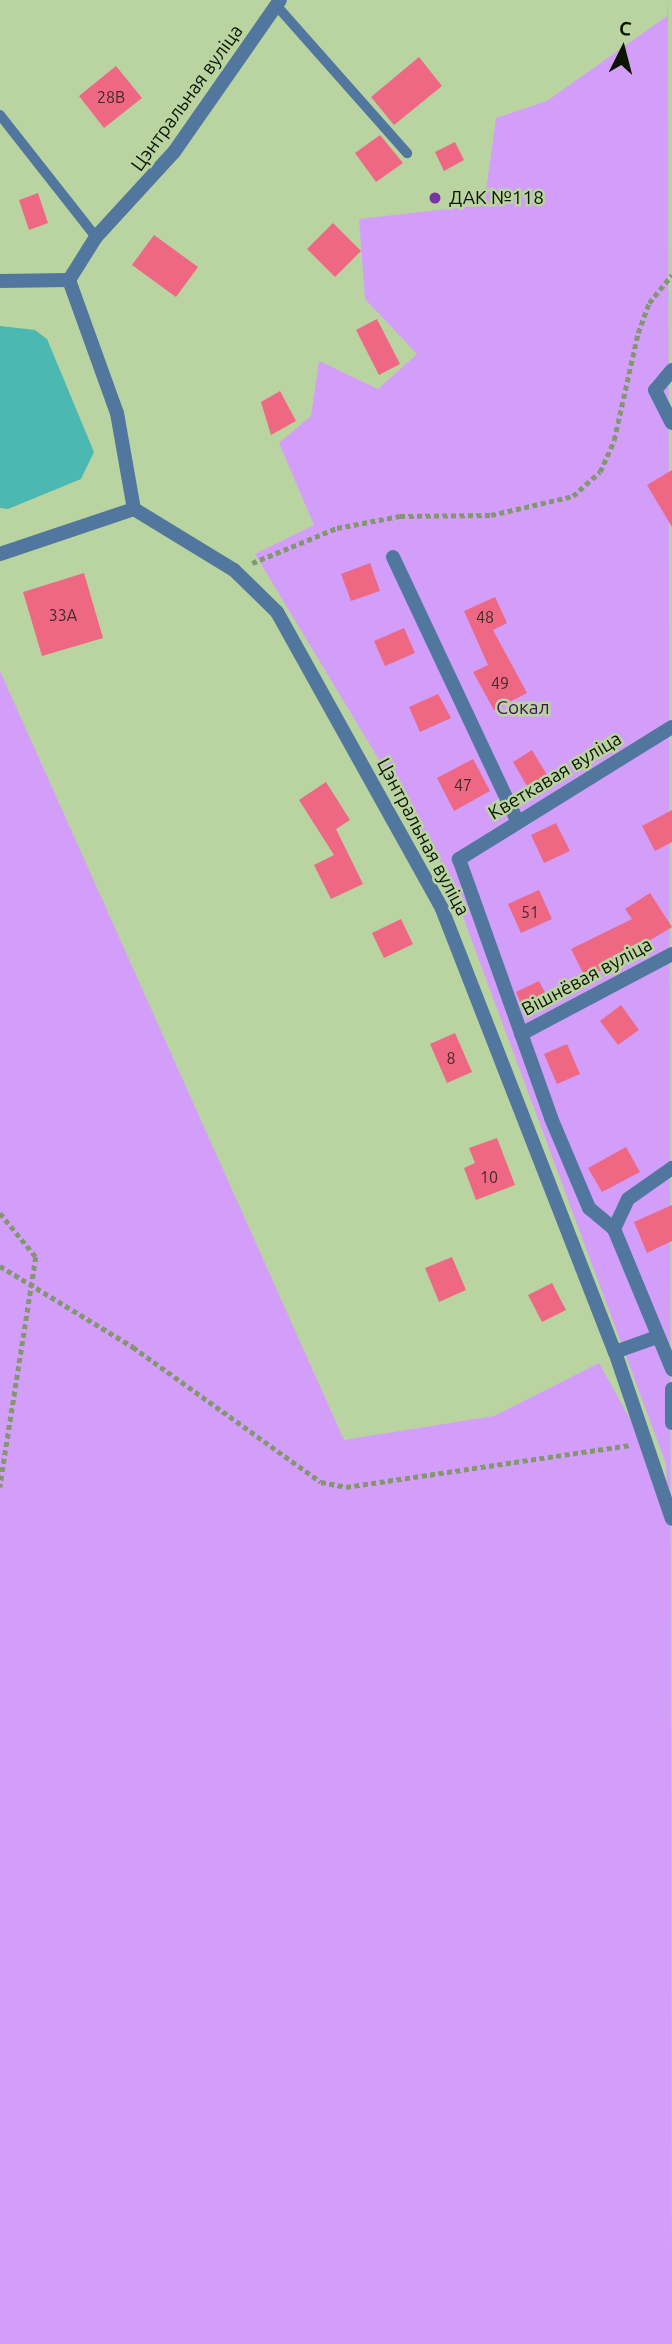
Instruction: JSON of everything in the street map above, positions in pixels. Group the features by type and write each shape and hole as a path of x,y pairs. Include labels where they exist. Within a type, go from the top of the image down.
{"street":[{"name":"Цэнтральная вуліца","path":"69,281 96,237 174,152 278,3"},
{"path":"0,281 69,281 117,413 134,509 0,554"},
{"path":"671,371 655,390 672,423"},
{"name":"Цэнтральная вуліца","path":"134,509 234,570 293,636 442,909 615,1352 672,1519"},
{"path":"393,557 517,820"},
{"name":"Кветкавая вуліца","path":"520,1034 458,859 517,820 672,727"},
{"name":"Вішнёвая вуліца","path":"520,1034 672,954"},
{"path":"520,1034 589,1208 614,1229 672,1369"},
{"path":"614,1229 628,1199 672,1168"},
{"path":"615,1352 657,1336"},
{"path":"672,1389 672,1423"}],"lane":[{"path":"278,3 407,153"},
{"path":"0,115 96,237"}],"path":[{"path":"234,570 337,528 400,516 491,515 573,496 600,472 614,440 638,333 649,303 672,275"},
{"path":"0,1213 36,1257 0,1487"},
{"path":"0,1266 34,1283 320,1482 346,1487 644,1442"}],"green space":[{"name":"Сокал","path":"668,0 672,2344 0,2344 0,671 344,1440 494,1416 599,1363 667,1486 666,1464 446,871 255,554 314,525 279,443 311,416 319,361 378,389 417,354 365,299 359,219 484,205 496,118 547,101 667,16"}],"water":[{"path":"0,326 35,330 47,339 94,452 81,479 8,509 0,508"}],"building":[{"path":"419,57 442,86 394,125 371,97"},
{"path":"116,66 142,98 104,128 79,96"},
{"path":"380,135 403,163 376,182 355,153"},
{"path":"455,142 464,160 444,171 435,152"},
{"path":"38,193 48,223 29,230 19,200"},
{"path":"333,223 361,251 335,277 307,249"},
{"path":"154,235 198,267 176,297 132,265"},
{"path":"377,319 400,364 379,375 356,330"},
{"path":"280,391 296,421 271,435 261,402"},
{"path":"672,470 672,527 647,485"},
{"path":"370,563 380,591 351,601 341,574"},
{"path":"84,573 103,638 42,656 23,592"},
{"path":"495,597 507,623 493,630 527,693 494,710 473,672 488,665 464,611"},
{"path":"404,628 415,653 385,666 374,641"},
{"path":"438,694 451,718 420,732 409,707"},
{"path":"532,750 547,775 527,786 513,762"},
{"path":"473,759 490,791 454,811 437,778"},
{"path":"326,782 350,820 336,829 363,884 331,899 314,865 334,855 299,800"},
{"path":"672,810 672,842 655,851 642,826"},
{"path":"556,823 570,851 544,863 531,835"},
{"path":"539,890 552,919 521,933 508,904"},
{"path":"650,893 672,927 586,979 571,949 632,919 625,909"},
{"path":"401,919 413,944 384,958 372,933"},
{"path":"539,981 550,1002 525,1014 516,992"},
{"path":"621,1005 639,1030 618,1045 600,1021"},
{"path":"455,1033 472,1072 447,1083 430,1044"},
{"path":"567,1044 580,1074 557,1084 544,1054"},
{"path":"497,1138 515,1185 476,1200 464,1168 475,1163 469,1148"},
{"path":"626,1147 640,1172 602,1192 588,1168"},
{"path":"672,1205 672,1241 647,1253 634,1222"},
{"path":"452,1257 466,1290 439,1302 425,1268"},
{"path":"552,1283 566,1310 542,1322 528,1295"}],"place":[{"name":"ДАК №118","path":"435,198"}]}
